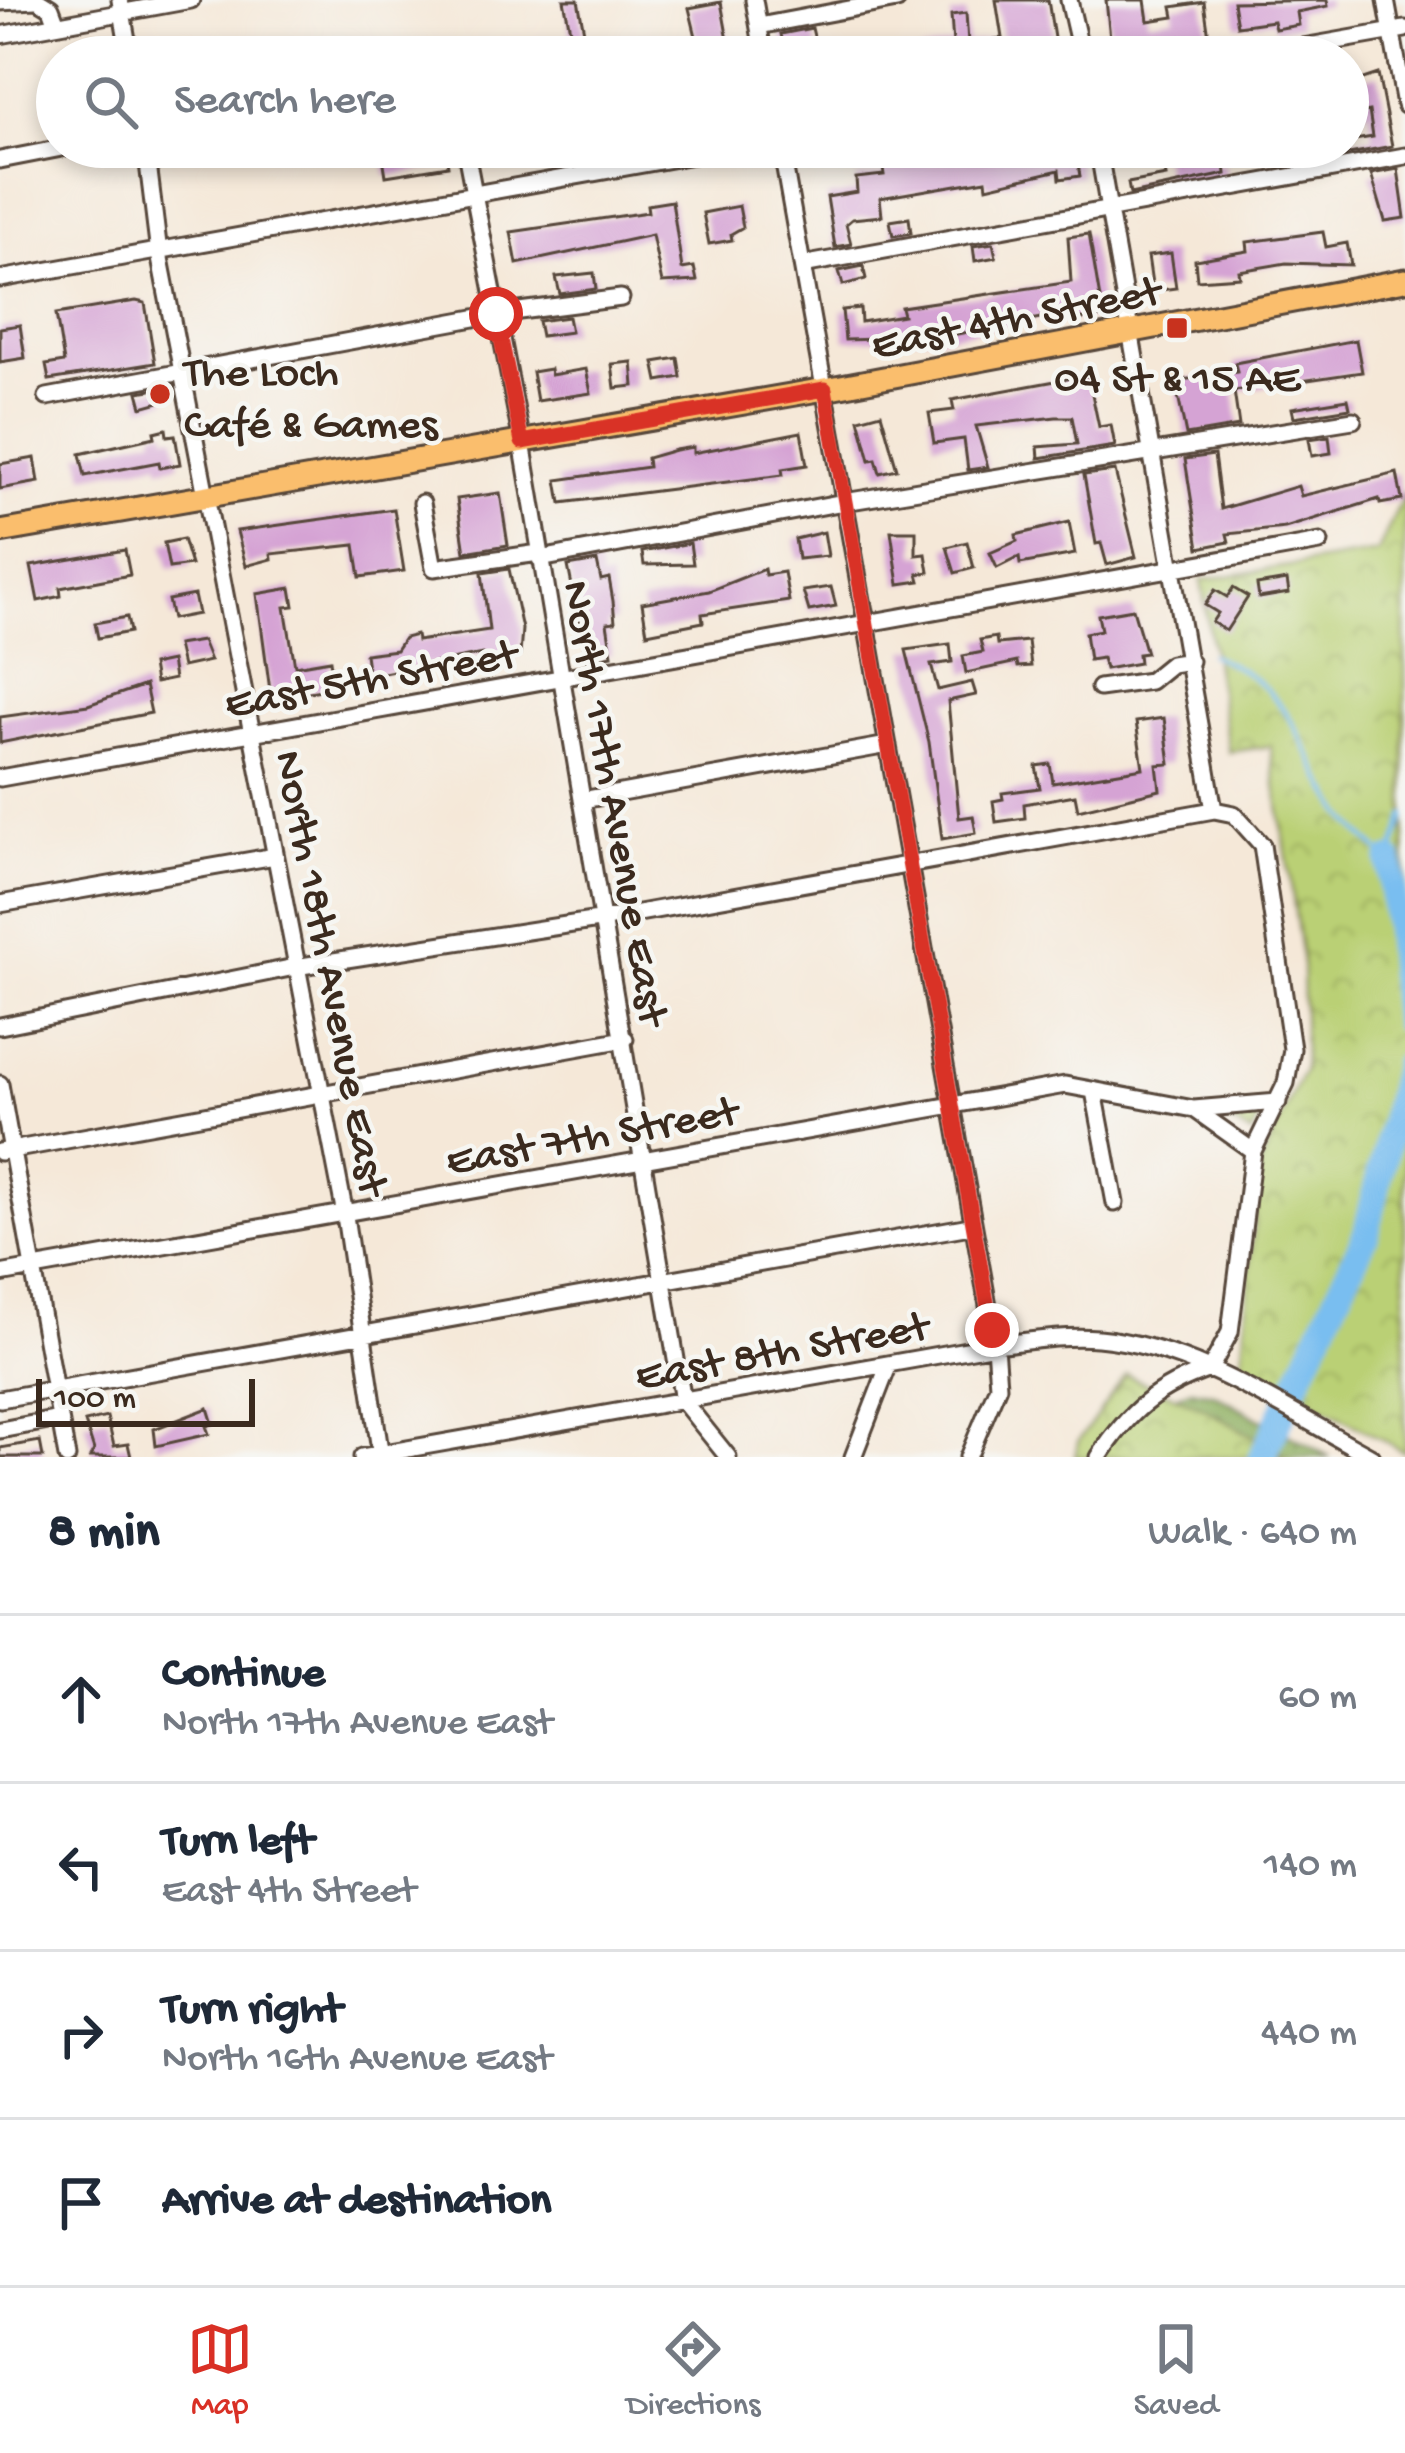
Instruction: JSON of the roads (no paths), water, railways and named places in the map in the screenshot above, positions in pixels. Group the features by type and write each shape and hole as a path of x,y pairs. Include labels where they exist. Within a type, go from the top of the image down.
{"main road":[{"name":"East 4th Street","path":"0,532 825,389 1405,280"}],"street":[{"path":"0,2 36,0 51,8 57,24"},
{"path":"0,35 121,6 191,0"},
{"path":"754,0 761,36"},
{"path":"759,26 897,0"},
{"path":"1069,0 1077,36"},
{"path":"1386,0 1398,30 1405,105"},
{"path":"121,6 126,36"},
{"path":"1364,36 1398,30"},
{"path":"0,160 36,153"},
{"path":"1369,163 1405,156"},
{"name":"North 18th Avenue East","path":"148,168 158,253 344,1209 380,1455"},
{"name":"North 17th Avenue East","path":"470,168 522,442 558,679 625,1040 683,1401 728,1457"},
{"path":"0,279 618,168"},
{"path":"785,168 910,862 970,1226 995,1345 998,1386 968,1457"},
{"path":"1101,168 1214,810"},
{"path":"802,265 1339,168"},
{"path":"47,397 496,314 621,298"},
{"path":"422,503 434,568 539,556 1353,420"},
{"name":"East 5th Street","path":"0,778 1320,542"},
{"path":"1099,688 1150,681 1171,664 1190,661"},
{"path":"581,800 888,745"},
{"path":"0,1026 295,967 604,919 1214,810 1234,814 1262,845 1292,1049 1278,1102 1253,1151 1230,1332 1218,1374 1183,1378 1126,1415 1099,1457"},
{"path":"0,904 275,856"},
{"path":"6,1151 625,1040"},
{"path":"0,1084 6,1151 67,1457"},
{"name":"East 7th Street","path":"0,1274 344,1209 645,1161 1065,1085 1194,1109 1278,1102"},
{"path":"1094,1091 1115,1203"},
{"name":"East 7th Street","path":"1194,1109 1253,1151"},
{"path":"0,1399 970,1226"},
{"name":"East 8th Street","path":"362,1457 995,1345 1095,1337 1156,1349 1218,1374 1372,1457"},
{"path":"854,1457 889,1364"},
{"path":"0,1430 59,1419"}],"waterway":[{"path":"1210,655 1238,668 1277,701 1343,814 1390,861"},
{"path":"1390,861 1405,815"},
{"path":"1390,861 1405,1021"},
{"path":"1262,1457 1366,1234 1405,1066"},
{"path":"1265,1450 1270,1457"}],"place":[{"name":"04 St & 15 AE","path":"1177,328"},
{"name":"The Loch Café & Games","path":"160,394"}]}
